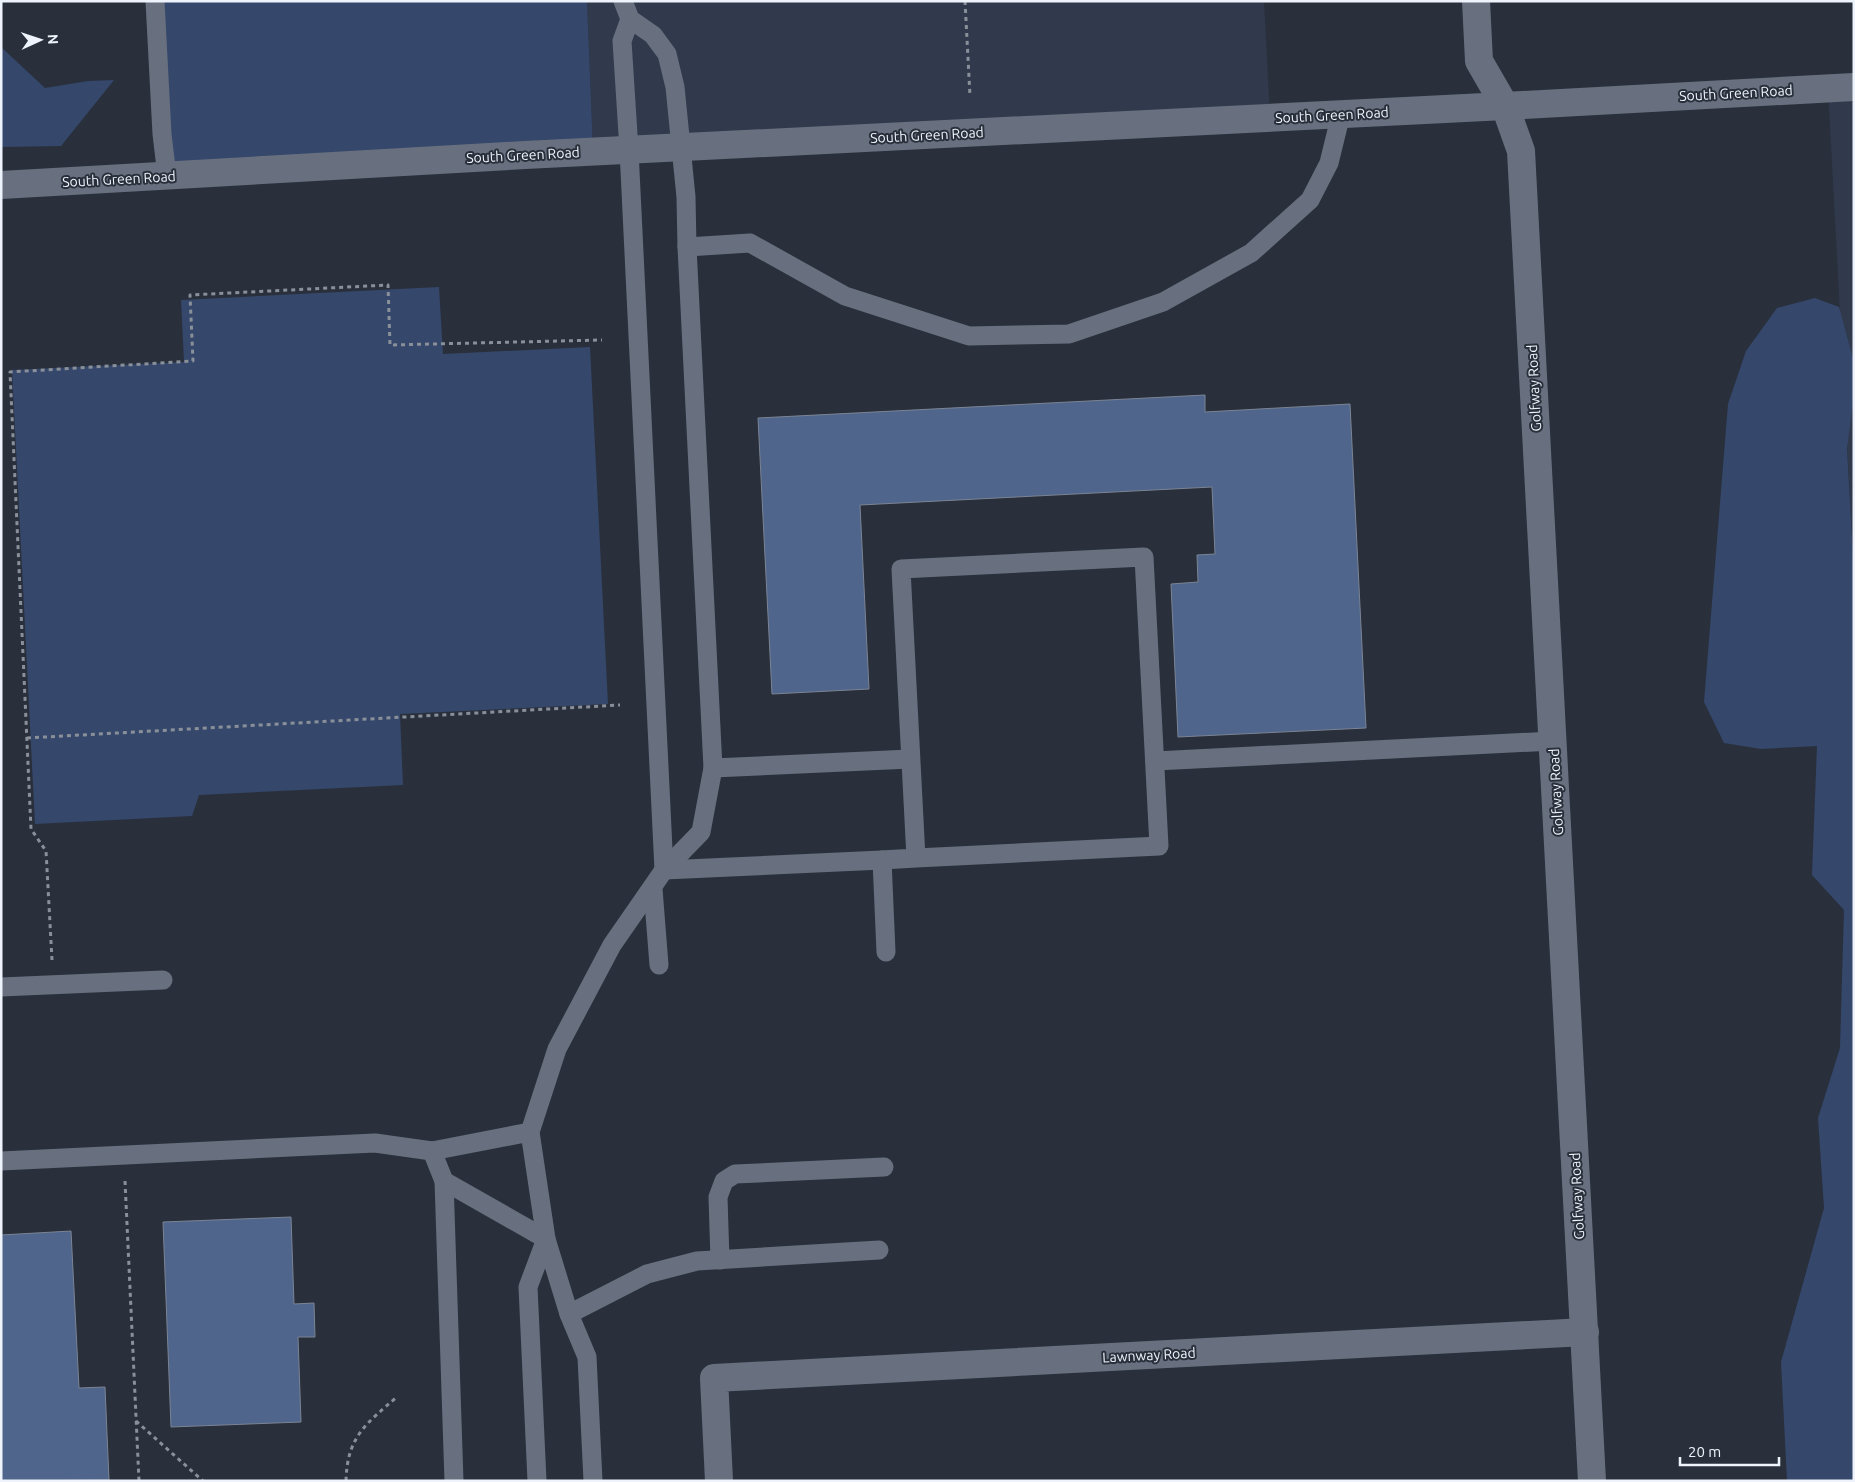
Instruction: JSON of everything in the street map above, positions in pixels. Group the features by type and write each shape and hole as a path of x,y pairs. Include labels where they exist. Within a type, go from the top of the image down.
{"street":[{"name":"Golfway Road","path":"1476,1 1479,60 1505,106 1521,151 1592,1481"},
{"name":"South Green Road","path":"1,186 681,146 1854,87"},
{"name":"Lawnway Road","path":"719,1481 714,1378 1585,1332"}],"lane":[{"path":"155,1 166,176"},
{"path":"593,1481 587,1357 569,1314 546,1240 530,1132 556,1049 612,945 653,889 664,870 701,832 713,768 686,197 675,87 667,54 654,35 630,19 623,1"},
{"path":"630,19 622,41 664,870"},
{"path":"687,248 750,243 845,296 969,336 1069,334 1163,302 1251,253 1310,200 1329,163 1340,114"},
{"path":"664,870 882,860 1159,846 1144,557 901,569 916,858"},
{"path":"1155,761 1553,741"},
{"path":"713,768 910,758"},
{"path":"882,860 886,952"},
{"path":"653,889 659,965"},
{"path":"1,986 163,980"},
{"path":"1,1161 374,1143 432,1151 530,1132"},
{"path":"432,1151 444,1180 454,1481"},
{"path":"720,1260 718,1198 724,1182 735,1174 884,1167"},
{"path":"444,1180 546,1240"},
{"path":"537,1481 528,1287 546,1240"},
{"path":"569,1314 647,1274 698,1261 879,1250"}],"path":[{"path":"965,1 970,96"},
{"path":"53,985 46,851 31,829 10,372 193,361 190,295 388,285 390,345 602,340"},
{"path":"27,738 620,705"},
{"path":"125,1175 139,1481"},
{"path":"346,1481 346,1468 350,1450 363,1426 398,1396"},
{"path":"136,1421 203,1481"}],"shaded area":[{"path":"155,1 587,1 593,151 167,176"},
{"path":"587,1 1264,1 1270,118 593,151"},
{"path":"1,47 45,88 88,81 114,80 61,146 1,147"},
{"path":"1854,87 1854,575 1828,88"},
{"path":"439,287 443,354 590,347 608,704 400,714 403,785 199,795 192,816 35,824 12,370 184,362 181,300"},
{"path":"1815,298 1839,307 1854,362 1854,396 1847,448 1854,575 1854,1481 1787,1481 1781,1362 1824,1208 1818,1118 1840,1048 1844,910 1812,875 1817,746 1761,749 1724,743 1704,702 1728,404 1746,351 1777,308"}],"building":[{"path":"1205,395 1205,412 1350,404 1366,728 1178,737 1171,584 1198,582 1197,555 1215,554 1212,487 860,505 869,689 772,694 758,418"},
{"path":"291,1217 294,1304 314,1303 315,1337 298,1337 301,1422 171,1427 163,1222"},
{"path":"71,1231 79,1388 105,1387 109,1480 1,1481 1,1235"}]}
